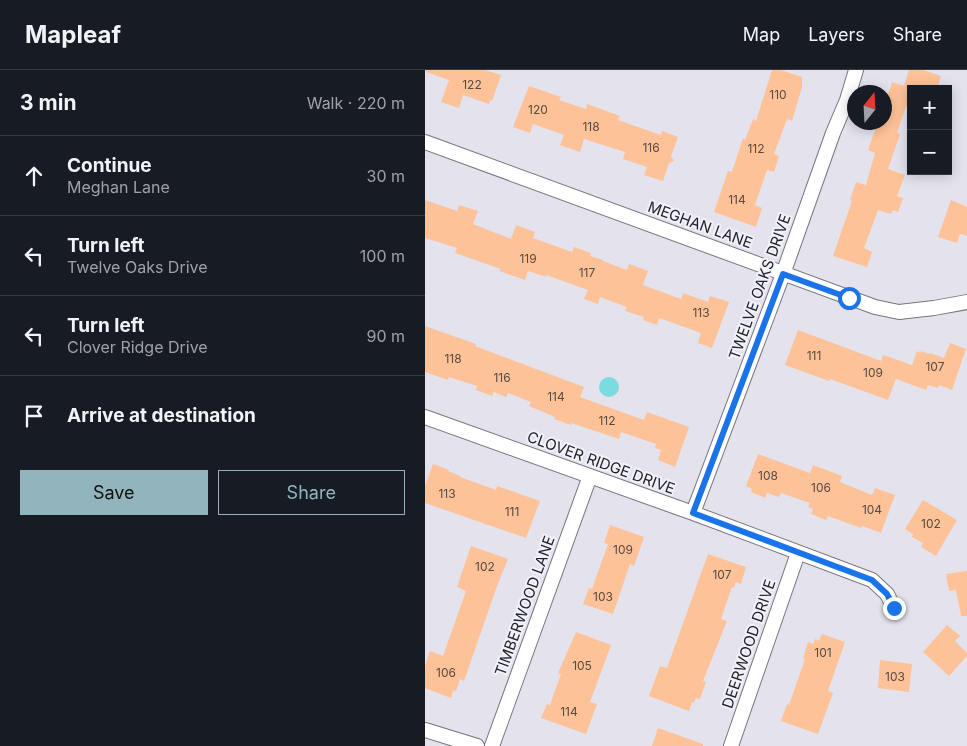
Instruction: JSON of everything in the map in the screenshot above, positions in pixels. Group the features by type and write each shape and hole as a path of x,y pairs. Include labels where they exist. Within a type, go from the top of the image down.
{"street":[{"name":"TWELVE OAKS DRIVE","path":"693,513 783,274 833,133 847,100 855,70"},
{"name":"MEGHAN LANE","path":"425,142 875,307 899,312 967,302"},
{"name":"CLOVER RIDGE DRIVE","path":"425,417 693,513 872,580 887,594 894,608"},
{"name":"TIMBERWOOD LANE","path":"491,746 590,476"},
{"name":"DEERWOOD DRIVE","path":"731,746 798,553"},
{"path":"425,730 477,746"}],"water":[{"path":"609,377 616,380 619,387 616,394 609,397 602,394 599,387 602,380"}],"building":[{"path":"426,70 485,70 501,75 492,101 490,100 489,104 463,95 459,108 441,102 449,80 426,72"},
{"path":"772,70 781,70 802,77 802,87 792,121 787,119 774,154 779,156 774,172 767,170 755,205 762,208 756,227 714,212 728,171 732,172 743,138 745,140 753,119 756,121"},
{"path":"909,70 923,70 941,76 938,85 907,85 907,106 897,133 900,134 888,169 905,175 897,196 903,198 898,212 893,210 891,214 878,210 864,248 872,252 867,267 833,256 852,201 850,200 856,182 866,185 875,153 868,150 875,130 892,130 892,82 904,86"},
{"path":"529,86 561,97 559,100 586,109 587,104 620,116 618,120 661,135 662,131 678,137 671,156 674,161 669,163 663,181 644,175 647,167 623,159 625,152 584,139 580,152 560,145 564,135 533,124 530,133 513,127"},
{"path":"425,200 457,211 459,205 478,211 473,224 511,239 516,225 535,232 533,238 572,252 574,247 591,253 590,256 627,270 629,264 648,271 643,285 681,299 683,293 708,302 710,296 729,302 712,348 698,343 701,333 659,318 657,325 643,320 644,317 625,311 627,307 600,297 598,304 584,299 588,290 546,275 546,277 528,271 525,280 499,271 501,269 455,253 457,248 425,238"},
{"path":"951,200 967,207 967,236 960,234 957,243 938,237"},
{"path":"425,326 584,387 580,397 644,420 647,412 689,427 675,467 658,460 661,450 655,448 656,444 621,432 619,439 571,423 571,425 554,419 555,417 529,406 531,402 508,393 506,397 494,392 492,396 476,390 477,386 449,377 448,380 425,372"},
{"path":"798,330 881,361 883,355 912,365 917,351 944,358 950,343 966,349 952,390 939,385 938,388 928,385 926,390 896,379 888,400 785,365"},
{"path":"758,454 810,473 813,465 842,476 840,482 872,495 875,488 895,495 881,533 828,516 826,520 811,514 813,509 808,507 810,503 781,493 779,497 767,493 765,498 751,492 752,489 746,486"},
{"path":"433,464 449,470 460,477 496,490 497,486 540,501 526,538 425,503 425,486"},
{"path":"923,500 957,520 936,556 921,547 923,543 912,537 913,534 905,529"},
{"path":"610,525 644,537 634,566 630,564 613,614 583,604 589,588 592,589 608,544 604,543"},
{"path":"471,546 508,559 464,681 460,679 456,691 453,690 451,698 425,688 425,666 430,651 443,656 466,591 457,587"},
{"path":"708,554 746,567 741,584 736,582 734,588 732,587 721,619 727,621 703,681 706,682 700,699 696,698 694,703 692,702 689,711 649,696 660,666 667,668"},
{"path":"967,571 967,616 961,616 956,590 949,591 946,574"},
{"path":"947,625 960,636 955,641 967,653 967,656 949,676 923,652"},
{"path":"576,632 611,645 590,702 597,704 586,734 541,718 547,704 550,705 561,674 558,673"},
{"path":"822,634 845,642 828,691 833,693 818,734 781,721 787,704 789,705 805,659 803,658 808,642 813,644 815,639 819,641"},
{"path":"880,660 912,664 909,692 878,688"},
{"path":"658,728 703,744 703,746 652,746"}],"route":[{"path":"849,298 783,274 693,513 872,580 887,594 894,608"}]}
